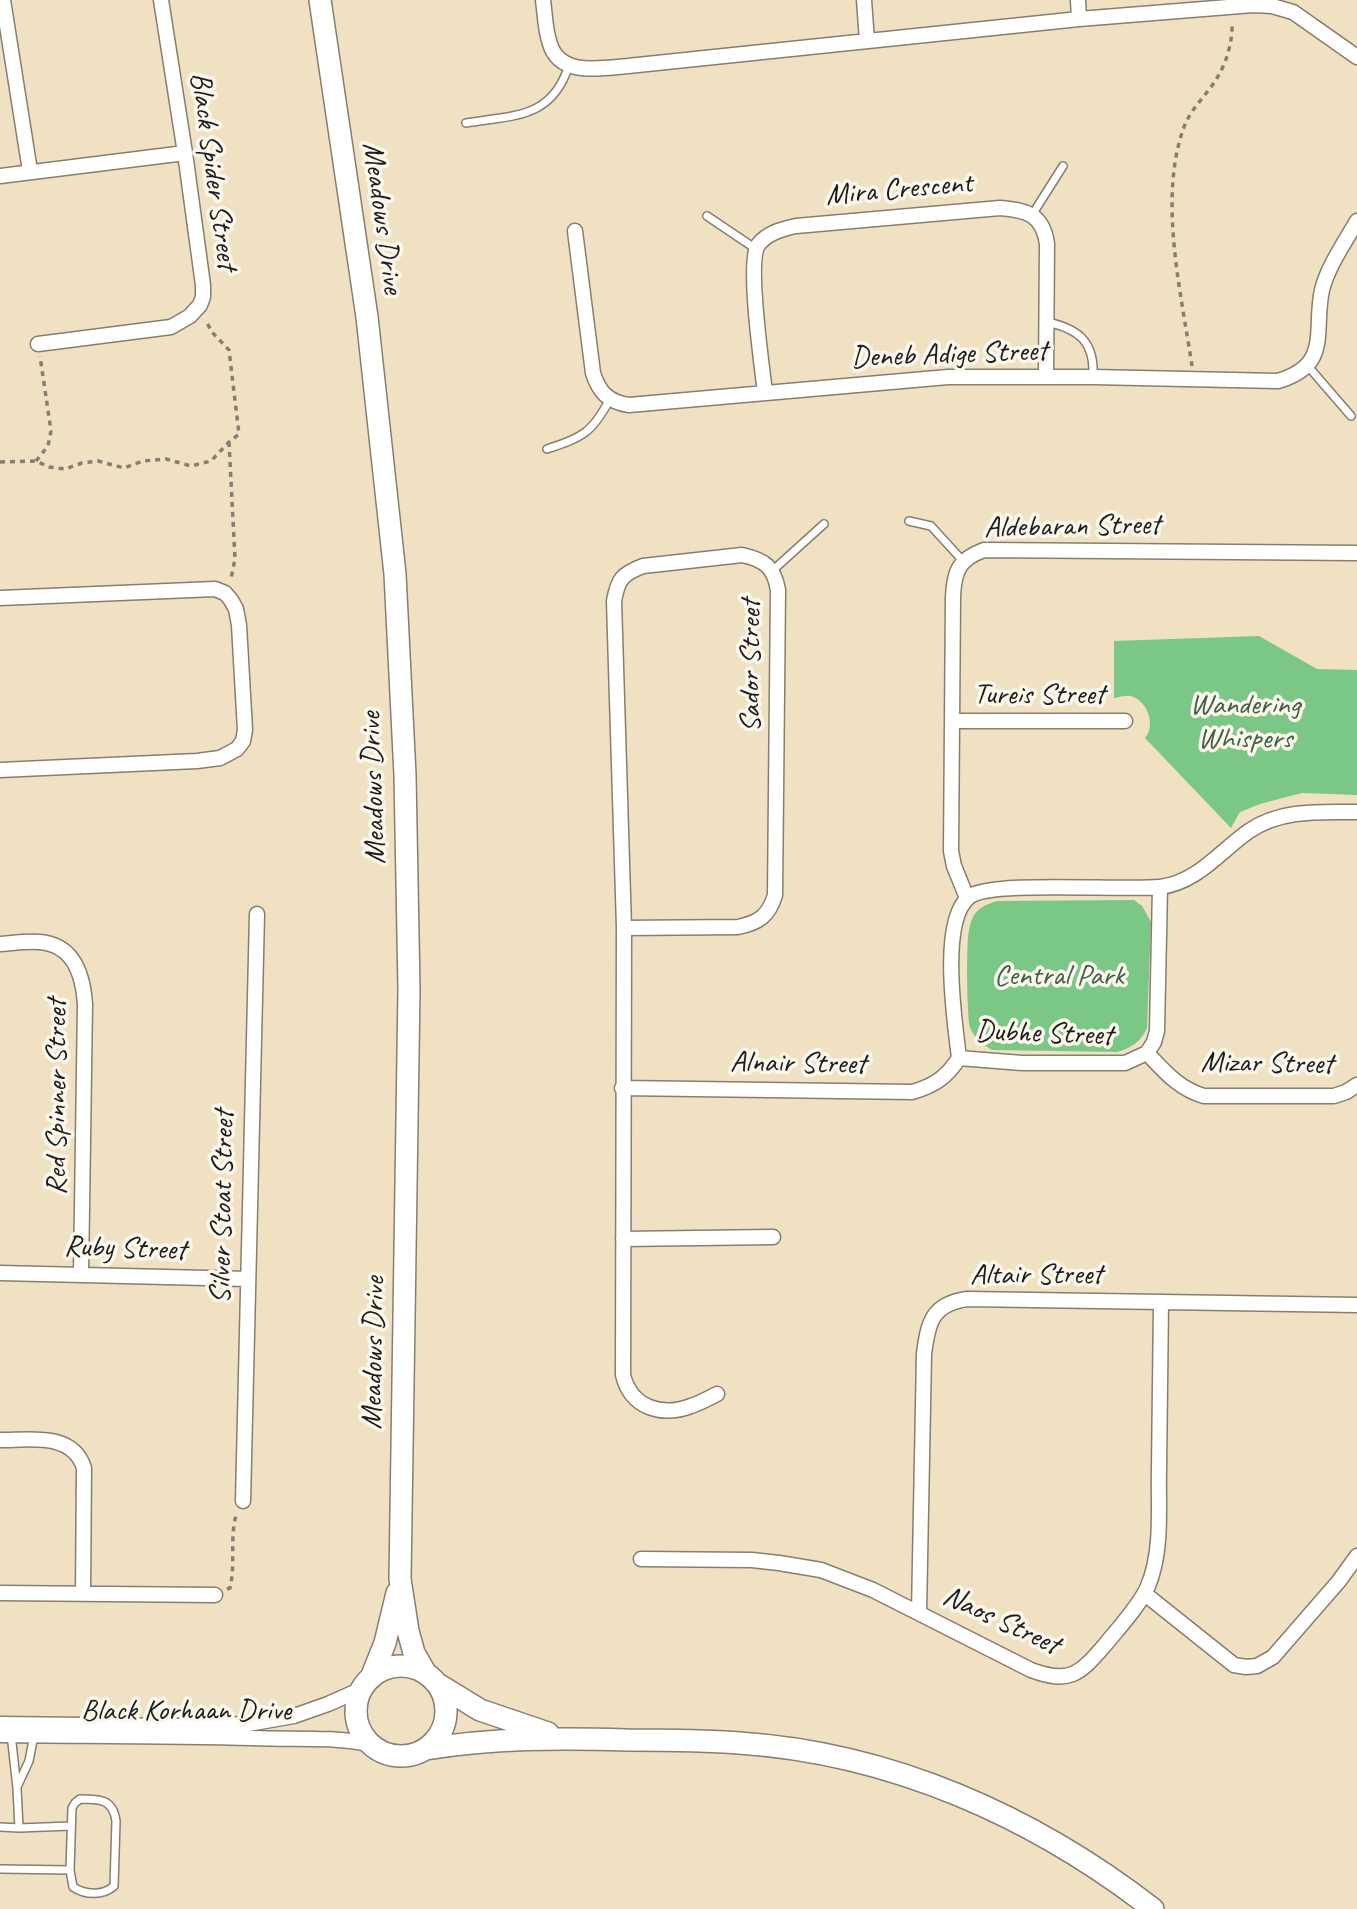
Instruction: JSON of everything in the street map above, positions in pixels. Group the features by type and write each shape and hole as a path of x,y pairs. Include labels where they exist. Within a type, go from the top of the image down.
{"street":[{"path":"3,0 30,172"},
{"name":"Black Spider Street","path":"38,344 171,327 190,316 203,297 185,153 161,0"},
{"name":"Meadows Drive","path":"320,0 367,317 394,561 405,775 409,989 400,1579 414,1653 431,1679"},
{"path":"543,0 550,47 569,65 587,69 1230,6 1293,6 1357,57"},
{"path":"864,0 867,41"},
{"path":"1078,0 1079,19"},
{"path":"0,176 185,153"},
{"name":"Mira Crescent","path":"756,249 768,235 796,226 1000,208 1020,209 1032,215"},
{"path":"1032,215 1046,233 1047,244 1046,376"},
{"path":"1307,365 1318,345 1322,289 1357,221"},
{"path":"575,231 593,373 597,385 610,399"},
{"path":"756,249 754,261 757,317 765,392"},
{"name":"Deneb Adige Street","path":"610,399 629,405 948,377 1046,376 1278,381 1290,377 1307,365"},
{"name":"Aldebaran Street","path":"968,898 954,866 951,851 953,582 963,561 984,550 1357,553"},
{"name":"Sador Street","path":"624,928 751,925 767,914 772,905 775,895 778,590 772,571 767,564 756,558 742,555 643,566 623,577 617,585 614,601 624,928 623,1376 632,1397 650,1408 690,1407 717,1394"},
{"path":"0,598 215,589 225,593 236,609 239,625 246,716 243,741 237,750 220,758 0,770"},
{"name":"Tureis Street","path":"953,721 1125,721"},
{"path":"968,898 976,893 1007,888 1160,887 1195,875 1250,830 1269,820 1302,812 1357,812"},
{"name":"Dubhe Street","path":"968,898 958,912 952,944 952,993 959,1058 1022,1063 1125,1063 1147,1053 1157,1031 1160,887"},
{"name":"Silver Stoat Street","path":"243,1501 257,914"},
{"name":"Red Spinner Street","path":"0,944 51,944 63,950 81,972 85,1004 81,1274"},
{"name":"Mizar Street","path":"1147,1053 1183,1087 1204,1096 1334,1096 1357,1085"},
{"name":"Alnair Street","path":"622,1088 912,1092 938,1082 959,1058"},
{"path":"623,1239 773,1237"},
{"name":"Ruby Street","path":"0,1273 248,1279"},
{"name":"Altair Street","path":"919,1613 924,1354 926,1338 936,1312 945,1304 967,1299 1357,1304"},
{"name":"Naos Street","path":"641,1559 752,1560 821,1570 919,1613 1031,1670 1050,1677 1072,1676 1094,1658 1145,1594 1153,1572 1157,1536 1161,1303"},
{"path":"0,1440 57,1441 75,1451 82,1461 83,1594"},
{"path":"1145,1594 1234,1665 1257,1666 1273,1657 1339,1581 1357,1556"},
{"name":"Meadows Drive","path":"366,1683 385,1643 400,1579"},
{"path":"0,1593 215,1595"},
{"path":"570,1739 480,1710 412,1668 397,1666 383,1670 366,1683 357,1703 361,1732 370,1744 397,1756 461,1743 570,1739 741,1743 868,1763 963,1796 1031,1828 1153,1909"},
{"path":"426,1749 437,1739 444,1726 446,1711 443,1696 431,1679"},
{"name":"Black Korhaan Drive","path":"35,1730 248,1724 294,1716 328,1704 366,1683"},
{"name":"Black Korhaan Drive","path":"5,1729 258,1739 314,1737 370,1744"}],"lane":[{"path":"466,123 527,113 542,106 564,80 569,65"},
{"path":"1032,215 1063,166"},
{"path":"707,216 756,249"},
{"path":"1047,322 1070,328 1081,336 1089,347 1094,365 1093,377"},
{"path":"1307,365 1351,416"},
{"path":"547,449 574,440 587,432 600,418 610,399"},
{"path":"909,522 931,526 963,561"},
{"path":"772,571 824,524"},
{"path":"5,1729 17,1787 19,1828"},
{"path":"17,1787 29,1761 35,1730"},
{"path":"80,1799 109,1804 116,1821 114,1886 106,1892 80,1892 73,1887 70,1870 72,1808 75,1802 80,1799"},
{"path":"0,1827 71,1826"},
{"path":"0,1869 70,1870"}],"path":[{"path":"1194,378 1175,254 1172,205 1176,156 1185,125 1217,78 1226,59 1233,33 1230,6"},
{"path":"0,462 36,461 49,467 65,469 97,461 124,468 143,461 166,459 191,466 211,461 239,434 229,350 211,331 200,305"},
{"path":"36,461 48,446 51,431 38,344"},
{"path":"225,593 235,559 229,442"},
{"path":"215,1595 230,1588 235,1515 243,1501"}],"green space":[{"name":"Wandering Whispers","path":"1259,636 1317,669 1357,670 1357,795 1302,793 1260,804 1240,812 1231,828 1145,738 1150,721 1142,703 1131,696 1114,698 1114,641"},
{"name":"Central Park","path":"1134,900 1142,906 1151,922 1147,1028 1139,1041 1117,1052 992,1050 976,1038 969,1020 967,949 970,924 979,909 997,901"}]}
